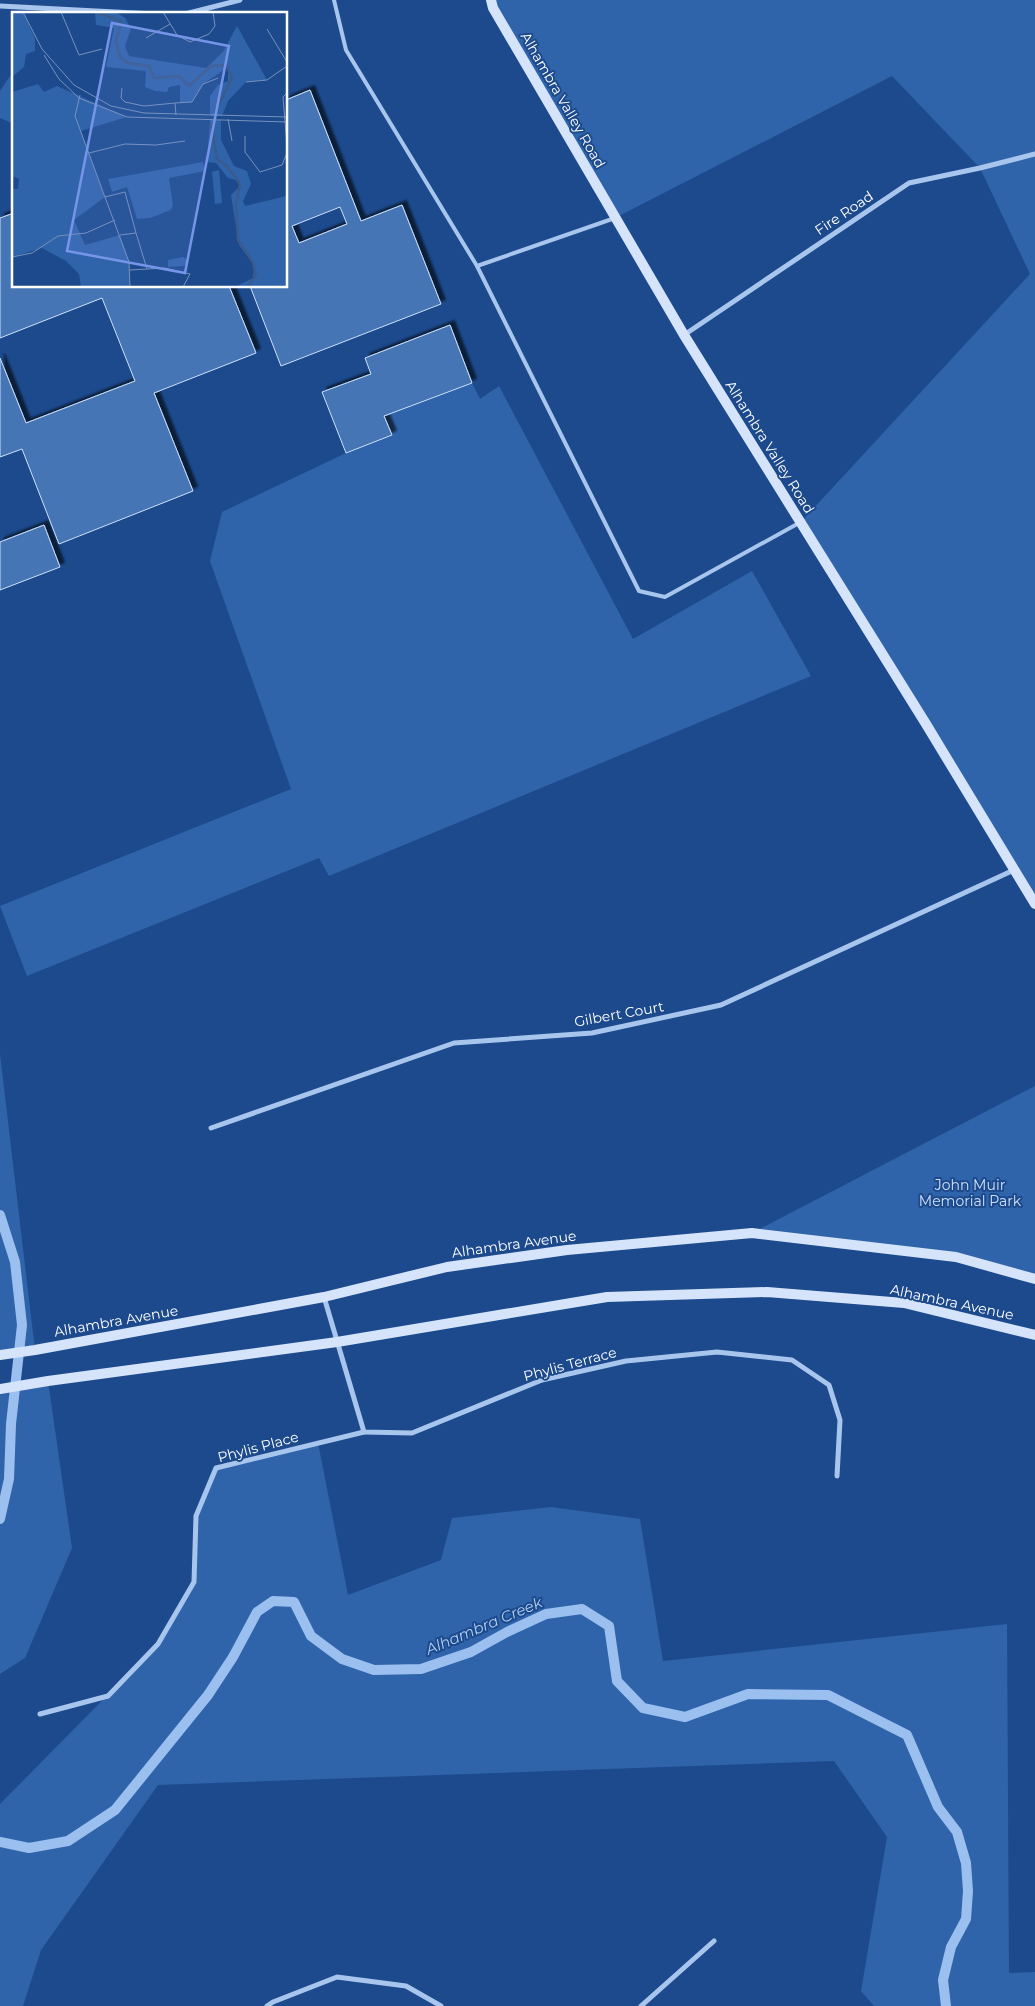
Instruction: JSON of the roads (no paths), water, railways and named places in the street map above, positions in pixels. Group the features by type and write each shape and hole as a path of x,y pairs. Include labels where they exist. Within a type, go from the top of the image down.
{"main road":[{"name":"Alhambra Valley Road","path":"491,0 493,8 684,336 1035,904"},
{"name":"Alhambra Avenue","path":"0,1354 35,1350 324,1297 447,1267 567,1250 752,1234 956,1257 1035,1279"},
{"name":"Alhambra Avenue","path":"0,1389 337,1342 607,1297 767,1292 904,1303 1035,1335"}],"street":[{"path":"192,12 240,0"},
{"path":"0,6 116,12"},
{"name":"Fire Road","path":"684,336 909,183 1035,154"},
{"name":"Gilbert Court","path":"211,1128 454,1043 592,1033 721,1005 1015,870"},
{"path":"324,1297 364,1432"},
{"name":"Phylis Terrace","path":"364,1432 412,1433 542,1380 626,1361 717,1352 792,1360 829,1384 840,1420 837,1476"},
{"name":"Phylis Place","path":"40,1714 108,1696 158,1644 194,1582 196,1516 216,1468 364,1432"},
{"path":"641,2006 714,1941"},
{"path":"268,2006 273,2002 337,1977 406,1986 440,2006"}],"lane":[{"path":"334,0 346,50 477,266 639,591 665,597 800,522"},
{"path":"477,266 616,218"}],"waterway":[{"name":"Alhambra Creek","path":"0,1215 15,1262 22,1325 11,1424 9,1479 0,1519"},
{"name":"Alhambra Creek","path":"0,1842 29,1848 68,1841 115,1810 208,1695 233,1657 257,1612 273,1601 294,1602 311,1636 342,1659 374,1670 421,1669 471,1652 507,1632 546,1614 582,1609 609,1626 617,1681 643,1708 685,1717 748,1694 828,1695 907,1735 938,1807 957,1832 966,1863 968,1891 966,1919 951,1947 943,1980 946,2006"}],"park label":[{"name":"John Muir Memorial Park","path":"970,1194"}]}
